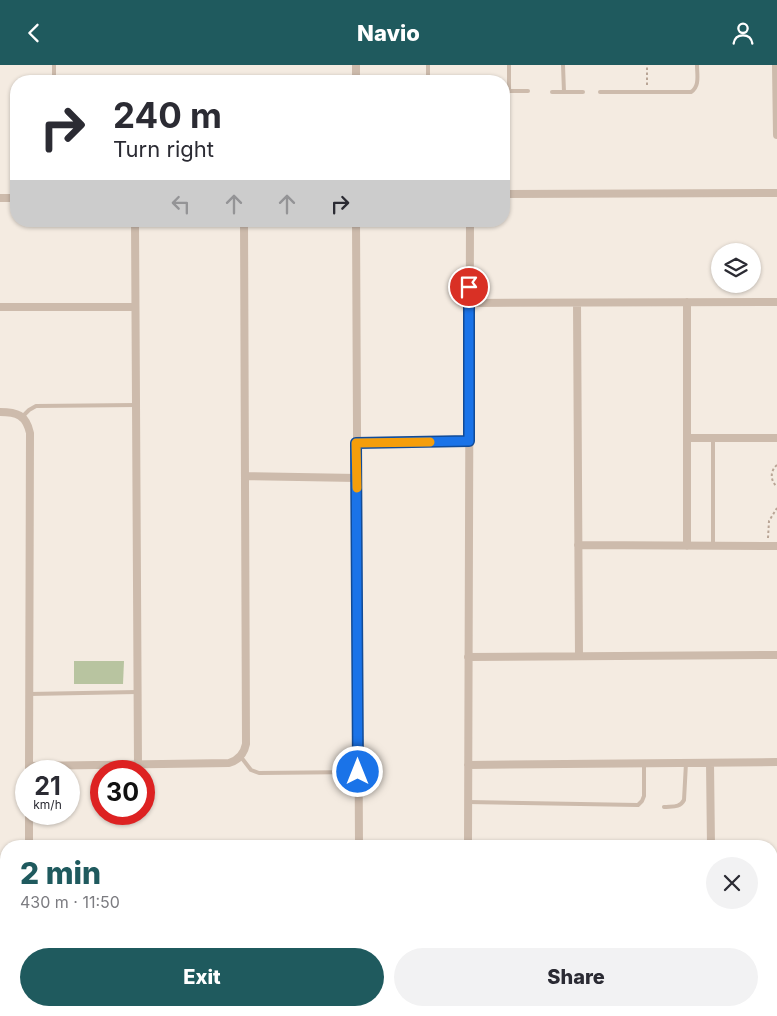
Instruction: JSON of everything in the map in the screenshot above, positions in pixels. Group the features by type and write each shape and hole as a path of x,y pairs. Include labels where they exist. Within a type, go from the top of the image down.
{"street":[{"path":"776,65 777,135"},
{"path":"510,193 777,193"},
{"path":"135,227 138,760"},
{"path":"155,764 229,763 241,757 246,745 244,227"},
{"path":"356,227 358,840"},
{"path":"468,840 470,227"},
{"path":"687,302 687,546"},
{"path":"469,303 777,302"},
{"path":"577,303 579,656"},
{"path":"0,307 135,307"},
{"path":"0,412 11,412 22,417 30,433 29,760"},
{"path":"687,437 777,438"},
{"path":"356,443 469,441"},
{"path":"245,476 357,478"},
{"path":"578,545 777,546"},
{"path":"468,657 777,655"},
{"path":"468,765 777,762"},
{"path":"710,763 711,840"},
{"path":"29,825 29,840"}],"lane":[{"path":"563,65 564,92"},
{"path":"600,92 687,93 693,91 697,84 697,65"},
{"path":"510,91 528,91"},
{"path":"552,92 583,92"},
{"path":"22,417 36,406 136,405"},
{"path":"713,438 713,546"},
{"path":"29,694 137,692"},
{"path":"241,757 251,770 258,773 358,772"},
{"path":"468,802 635,805 644,799 644,763"},
{"path":"664,807 678,806 684,800 686,763"}],"path":[{"path":"647,65 647,92"},
{"path":"777,465 772,471 774,483 777,487"},
{"path":"768,546 769,521 777,508"}],"green space":[{"path":"74,661 124,661 123,684 74,684"}],"slow traffic":[{"path":"357,488 356,443 430,442"}],"route":[{"path":"358,772 356,443 469,441 469,287"}]}
